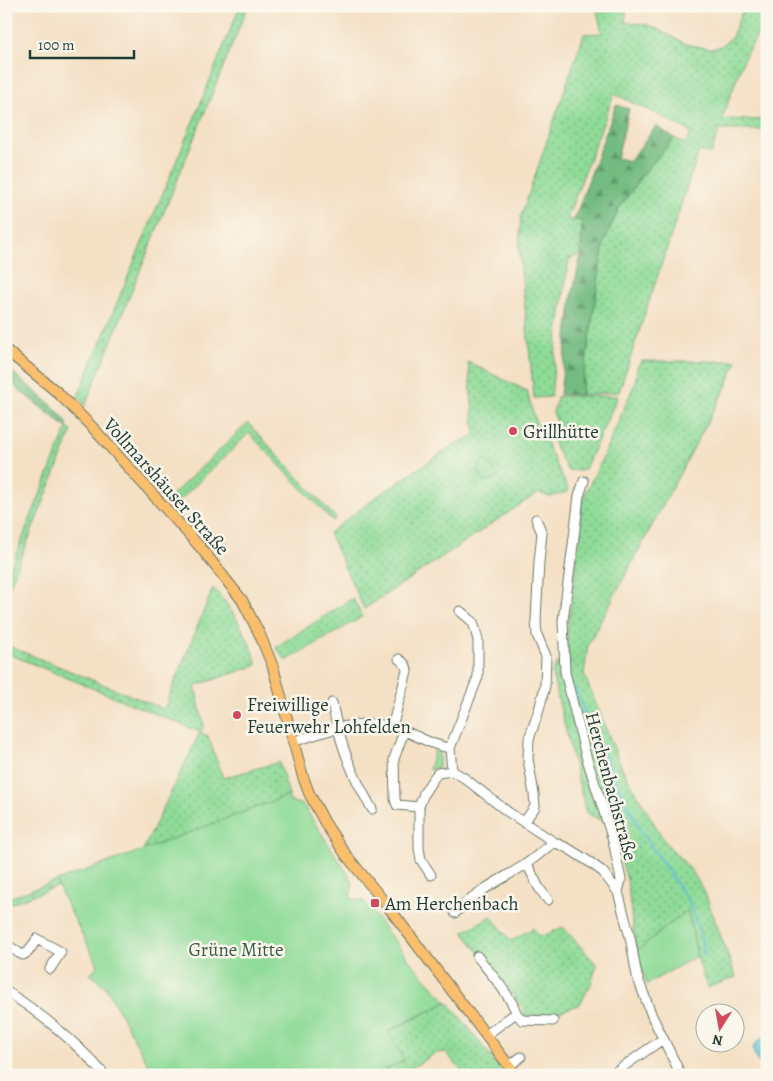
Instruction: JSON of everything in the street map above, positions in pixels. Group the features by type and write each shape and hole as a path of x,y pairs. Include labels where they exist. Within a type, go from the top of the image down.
{"main road":[{"name":"Vollmarshäuser Straße","path":"6,350 57,392 87,422 201,548 242,600 260,635 273,667 309,793 330,831 346,855 386,904 512,1071"}],"street":[{"name":"Herchenbachstraße","path":"584,481 579,496 562,620 565,672 586,756 613,840 621,880 618,892 630,937 637,976 652,1016 681,1075"},
{"path":"524,822 535,807 528,758 528,739 539,710 544,686 546,656 537,635 536,620 542,533 536,519"},
{"path":"452,771 450,748 478,677 478,640 476,631 473,622 460,611"},
{"path":"392,727 407,671 405,664 399,659"},
{"path":"332,702 344,751 358,785 372,809"},
{"path":"293,742 354,724 377,724 404,731 440,747 450,748"},
{"path":"404,731 394,759 395,800 397,804 419,807"},
{"path":"431,875 421,860 419,848 419,807 432,779 438,773 452,771 508,812 591,863 603,872 618,892"},
{"path":"455,913 476,894 527,864 554,842"},
{"path":"527,864 539,888 548,900"},
{"path":"6,944 23,955 28,952 37,939 61,952 50,968"},
{"path":"477,956 510,999 522,1020 553,1021"},
{"path":"6,991 32,1007 55,1026 83,1051 105,1075"},
{"path":"486,1035 516,1012"},
{"path":"611,1075 664,1039"},
{"path":"512,1071 521,1057"}],"green space":[{"path":"240,6 248,6 85,406 78,396"},
{"path":"596,6 627,6 625,22 650,25 686,44 711,49 721,46 732,37 744,6 767,6 767,19 745,56 722,119 767,120 767,130 719,130 711,154 699,151 619,392 581,395 604,242 619,208 641,177 674,138 686,144 691,132 614,94 567,219 582,221 581,255 569,259 556,347 551,397 534,398 519,249 521,216 584,34 602,33"},
{"path":"616,105 629,109 617,158 630,161 656,126 674,138 641,177 619,208 604,242 581,395 560,394 572,296 581,255 582,221 574,220"},
{"path":"641,361 737,361 724,391 588,645 584,674 622,768 665,842 691,870 705,893 736,977 707,988 697,956 688,911 636,952 627,880 611,825 586,813 552,674 557,663 568,664 567,634 579,540 582,499 599,466 635,383 637,368"},
{"path":"468,362 527,391 536,423 541,428 569,491 550,497 539,493 364,609 329,533 375,498 452,446 475,435"},
{"path":"6,367 54,407 67,422 67,428 6,380"},
{"path":"558,396 618,396 585,469 581,471 567,470 549,430 557,423 553,412"},
{"path":"248,423 336,518 333,521 249,433 175,505 169,498"},
{"path":"67,428 72,431 6,595 6,579"},
{"path":"485,459 499,477 486,482 477,470"},
{"path":"213,588 227,604 240,624 257,665 195,686 204,726 200,732 6,653 6,645 164,709"},
{"path":"353,598 362,617 286,661 276,647"},
{"path":"200,732 208,736 223,778 279,762 289,795 143,850"},
{"path":"434,751 439,752 439,767 429,770"},
{"name":"Grüne Mitte","path":"289,795 289,801 303,805 353,882 350,898 364,901 410,961 447,1002 388,1031 404,1060 376,1075 154,1075 105,986 90,974 98,965 56,881"},
{"path":"56,881 59,886 6,905 6,899"},
{"path":"688,910 697,956 647,984 636,952"},
{"path":"491,916 511,941 533,928 540,937 563,927 597,965 591,984 580,1004 549,1016 525,1016 521,1006 463,932"},
{"path":"447,1002 504,1073 502,1075 465,1075 445,1052 436,1053 400,1075 376,1075 404,1060 388,1032"}],"water":[{"path":"764,1037 767,1037 767,1067 762,1067 753,1050 755,1044"}],"waterway":[{"path":"575,689 613,776 639,828 689,902 700,933 704,955"}],"place":[{"name":"Grillhütte","path":"513,431"},
{"name":"Freiwillige Feuerwehr Lohfelden","path":"237,715"},
{"name":"Am Herchenbach","path":"375,903"}]}
